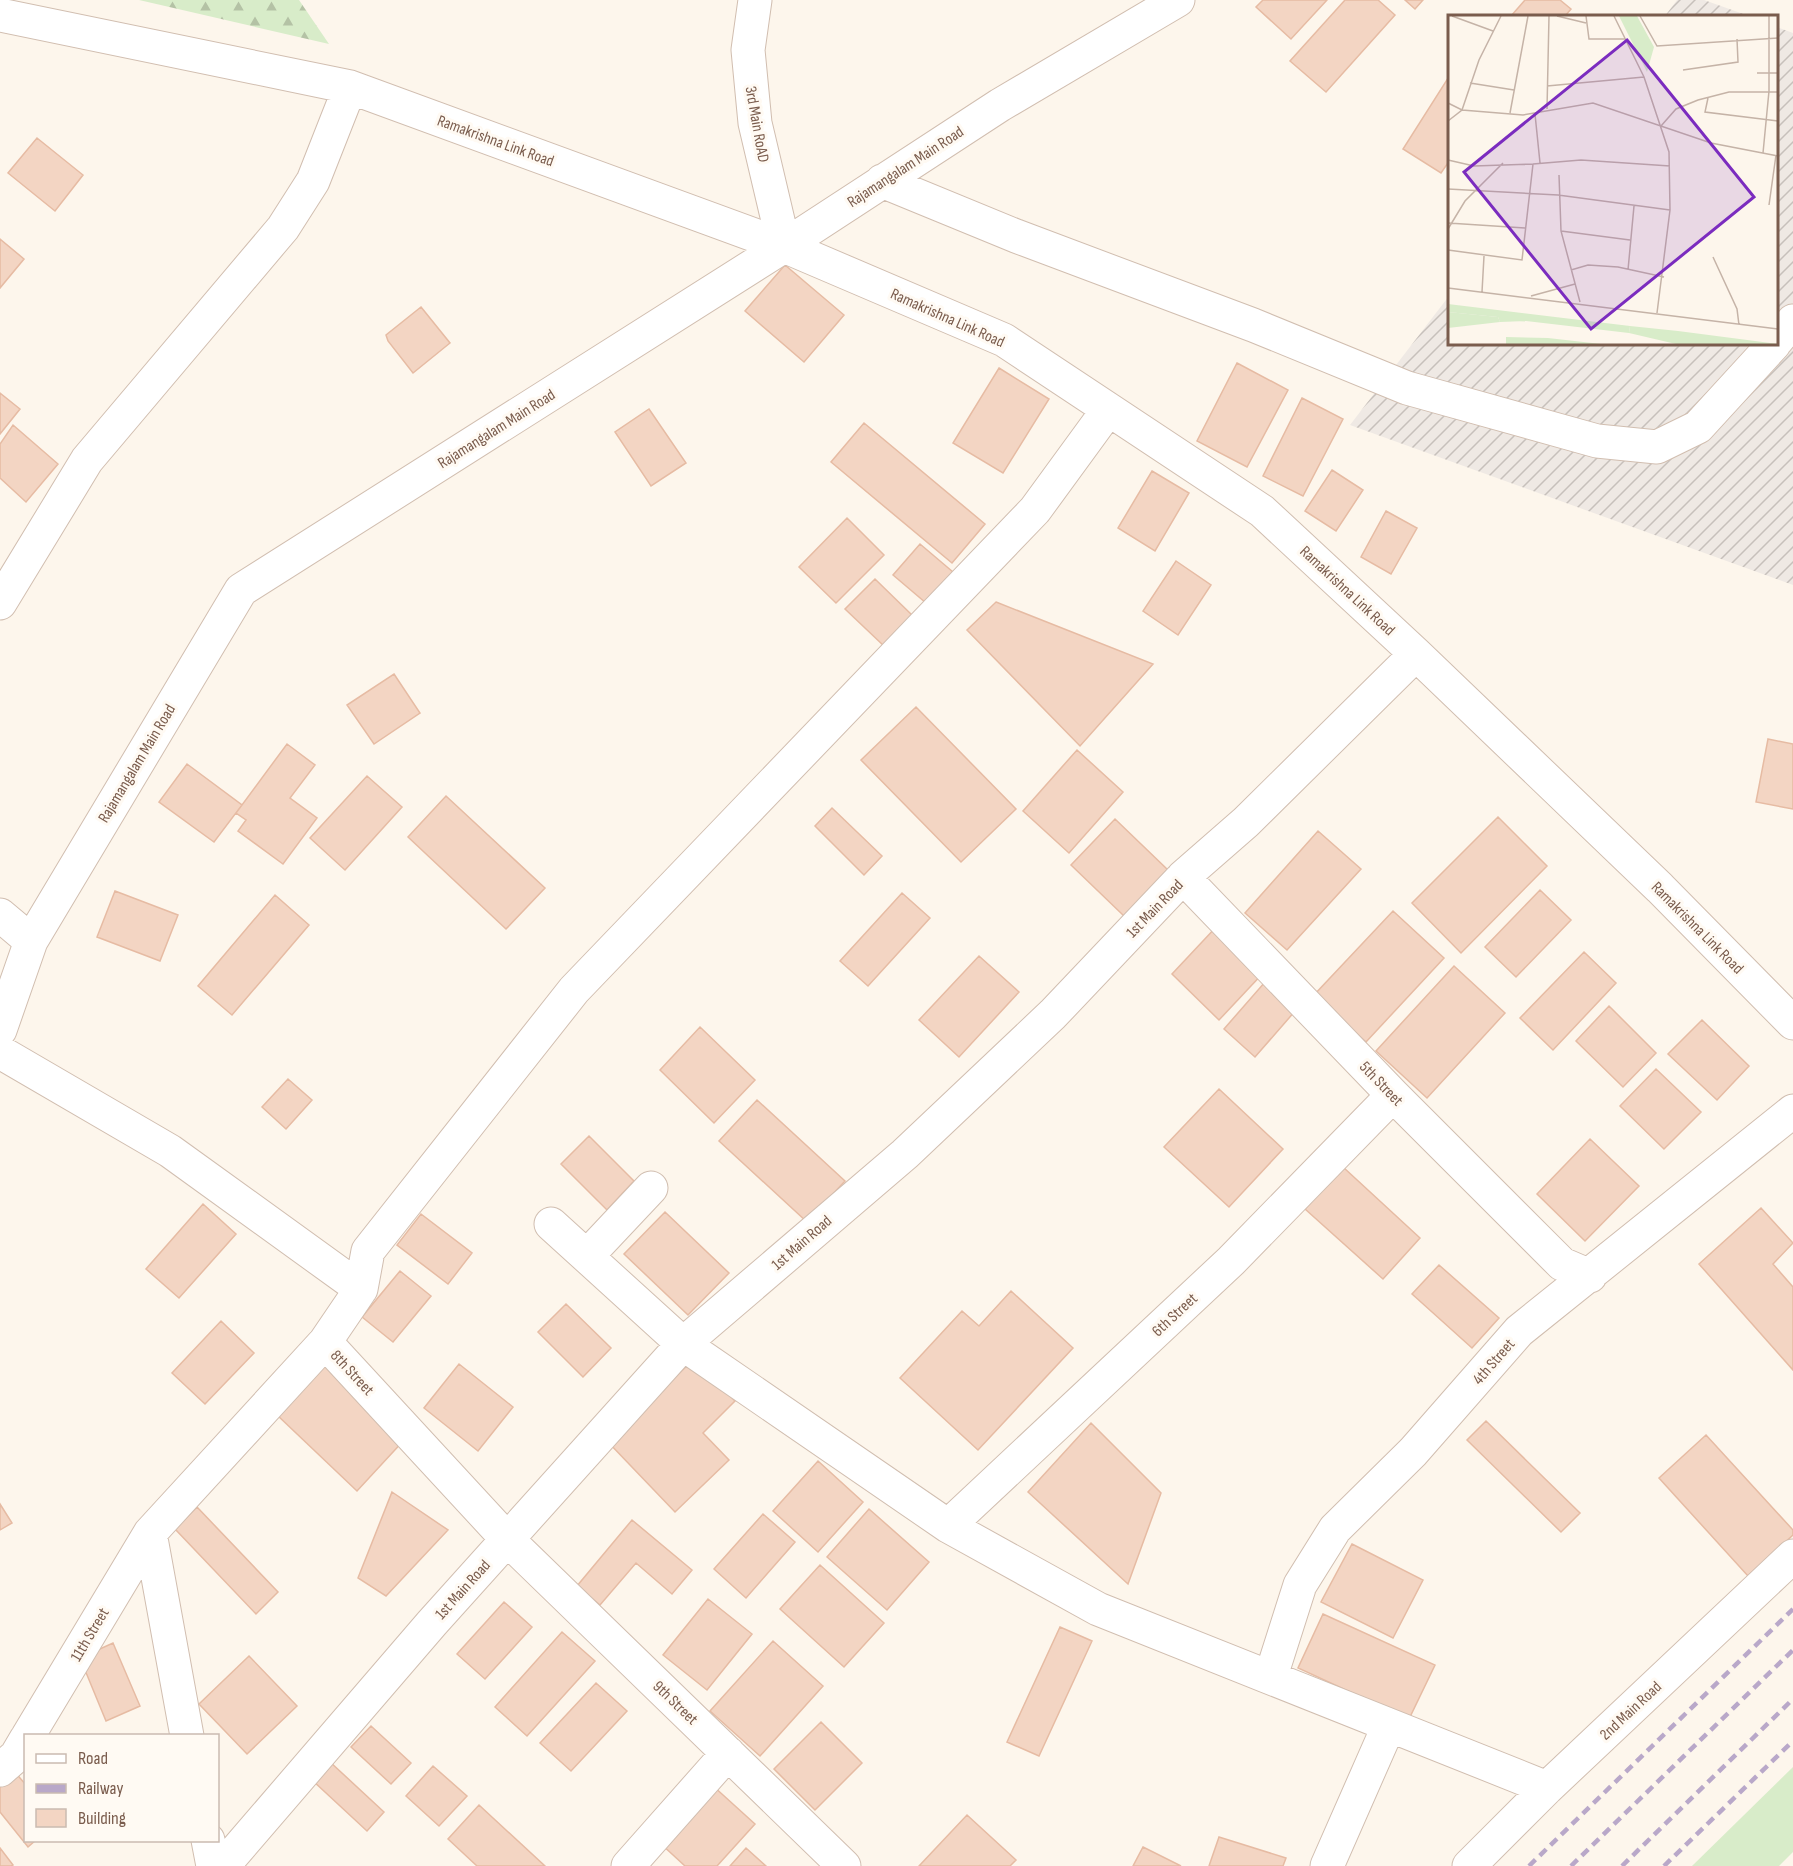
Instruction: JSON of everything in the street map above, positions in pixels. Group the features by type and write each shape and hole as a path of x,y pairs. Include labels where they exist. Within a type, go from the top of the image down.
{"street":[{"name":"3rd Main RoAD","path":"754,0 748,50 755,123 784,246"},
{"name":"Rajamangalam Main Road","path":"0,1030 31,941 241,590 784,246 1000,105 1178,0"},
{"name":"Ramakrishna Link Road","path":"0,15 350,87 784,246 1004,340 1262,511 1416,654 1660,888 1793,1023"},
{"path":"0,603 87,460 283,228 313,181 350,87"},
{"path":"882,181 1016,236 1253,326 1407,388 1597,441 1657,447 1698,427 1772,345"},
{"path":"1778,338 1793,321"},
{"path":"326,1342 361,1290 368,1251 574,990 1035,510 1108,410"},
{"name":"1st Main Road","path":"223,1866 507,1539 683,1344 905,1154 1053,1014 1183,877 1246,822 1416,654"},
{"name":"5th Street","path":"1183,877 1393,1095 1562,1264 1590,1276"},
{"path":"0,915 31,941"},
{"path":"0,1052 170,1151 361,1290"},
{"name":"6th Street","path":"948,1526 1231,1261 1393,1095"},
{"name":"4th Street","path":"1271,1676 1300,1585 1335,1529 1413,1452 1519,1331 1793,1111"},
{"path":"587,1256 651,1188"},
{"path":"551,1224 683,1344 948,1526 1098,1609 1271,1676 1547,1788"},
{"name":"8th Street","path":"150,1533 326,1342 507,1539"},
{"path":"150,1533 187,1734"},
{"name":"11th Street","path":"29,1734 150,1533"},
{"name":"9th Street","path":"507,1539 844,1866"},
{"name":"2nd Main Road","path":"1469,1866 1547,1788 1793,1556"},
{"path":"1327,1866 1389,1725"},
{"name":"11th Street","path":"0,1770 16,1756 24,1742"},
{"path":"628,1866 728,1753"},
{"path":"208,1842 213,1866"}],"shaded area":[{"path":"1677,0 1704,0 1746,15 1666,15"},
{"path":"1778,27 1793,33 1793,585 1350,425 1448,297 1448,345 1778,345"}],"green space":[{"path":"139,0 299,0 329,44"},
{"path":"1793,1767 1793,1852 1779,1866 1692,1866"}],"building":[{"path":"1263,0 1327,0 1291,39 1256,7"},
{"path":"1345,0 1378,0 1395,15 1326,92 1290,61"},
{"path":"1405,0 1423,0 1415,9"},
{"path":"1525,0 1560,0 1571,9 1566,15 1512,15"},
{"path":"1448,78 1448,163 1441,173 1403,149"},
{"path":"37,138 83,175 55,211 8,173"},
{"path":"0,239 24,259 0,288"},
{"path":"785,265 844,315 804,362 745,311"},
{"path":"421,307 450,343 413,373 388,341 386,335"},
{"path":"1237,363 1288,390 1247,467 1197,441"},
{"path":"999,368 1049,399 1003,473 953,443"},
{"path":"0,393 20,409 0,434"},
{"path":"1302,398 1343,419 1303,496 1263,476"},
{"path":"649,409 686,463 651,486 615,432"},
{"path":"864,423 985,524 952,563 831,462"},
{"path":"13,425 58,464 26,502 0,478 0,444"},
{"path":"1332,470 1363,490 1336,531 1305,511"},
{"path":"1152,471 1189,493 1155,551 1118,528"},
{"path":"1386,511 1417,528 1391,574 1361,557"},
{"path":"847,518 884,555 836,603 799,567"},
{"path":"920,544 953,572 926,603 893,575"},
{"path":"1176,561 1211,585 1178,635 1143,611"},
{"path":"875,579 914,617 885,647 845,609"},
{"path":"996,602 1153,664 1080,746 967,630"},
{"path":"394,674 420,713 374,744 347,705"},
{"path":"916,707 1016,809 961,862 861,760"},
{"path":"1768,739 1793,744 1793,809 1756,802"},
{"path":"287,744 315,765 290,798 317,818 283,864 238,831 246,820 236,813"},
{"path":"1077,750 1123,792 1069,853 1023,811"},
{"path":"187,764 242,805 214,842 159,802"},
{"path":"367,776 402,807 345,870 310,838"},
{"path":"446,796 545,888 506,929 408,837"},
{"path":"832,808 882,856 864,875 815,826"},
{"path":"1498,817 1547,866 1461,953 1412,903"},
{"path":"1115,819 1168,870 1125,917 1071,865"},
{"path":"1318,831 1361,869 1287,950 1245,913"},
{"path":"1540,890 1571,920 1516,977 1485,947"},
{"path":"115,891 178,915 160,961 97,937"},
{"path":"902,893 930,918 868,986 840,961"},
{"path":"275,895 309,925 232,1015 198,986"},
{"path":"1393,911 1444,958 1366,1042 1314,995"},
{"path":"1217,926 1265,971 1219,1020 1172,974"},
{"path":"1584,952 1616,983 1553,1050 1520,1018"},
{"path":"979,956 1019,992 959,1057 919,1020"},
{"path":"1454,966 1505,1013 1427,1098 1376,1051"},
{"path":"1265,982 1296,1010 1255,1057 1224,1029"},
{"path":"1609,1006 1656,1053 1623,1087 1576,1041"},
{"path":"1702,1020 1749,1066 1717,1100 1668,1054"},
{"path":"700,1027 755,1080 714,1123 660,1070"},
{"path":"1656,1069 1701,1112 1664,1149 1620,1106"},
{"path":"288,1079 312,1100 286,1129 262,1107"},
{"path":"1219,1089 1283,1149 1229,1207 1164,1147"},
{"path":"757,1100 845,1181 807,1222 719,1141"},
{"path":"589,1136 634,1181 607,1210 561,1164"},
{"path":"1590,1139 1639,1186 1585,1241 1537,1194"},
{"path":"1343,1167 1420,1238 1383,1279 1305,1209"},
{"path":"203,1204 236,1234 179,1298 146,1269"},
{"path":"1761,1208 1793,1243 1773,1264 1793,1287 1793,1370 1699,1264"},
{"path":"665,1212 729,1273 688,1315 624,1254"},
{"path":"421,1214 472,1253 448,1284 397,1245"},
{"path":"1439,1265 1499,1318 1472,1348 1412,1294"},
{"path":"400,1271 431,1296 393,1342 362,1317"},
{"path":"1011,1291 1073,1348 978,1450 900,1378 962,1311 979,1326"},
{"path":"566,1304 611,1348 583,1377 538,1332"},
{"path":"221,1321 254,1353 205,1404 172,1373"},
{"path":"694,1359 735,1401 703,1433 729,1460 675,1512 608,1442"},
{"path":"326,1363 405,1439 357,1491 276,1414"},
{"path":"459,1364 513,1407 478,1451 424,1408"},
{"path":"1486,1421 1580,1513 1561,1532 1467,1440"},
{"path":"1091,1423 1161,1493 1128,1584 1028,1492"},
{"path":"1706,1435 1793,1530 1793,1535 1748,1576 1659,1478"},
{"path":"818,1461 863,1502 818,1552 773,1511"},
{"path":"392,1492 448,1530 386,1596 358,1578"},
{"path":"0,1504 12,1523 0,1530"},
{"path":"197,1507 278,1592 256,1614 175,1529"},
{"path":"869,1509 929,1562 887,1610 827,1557"},
{"path":"763,1514 795,1542 746,1598 714,1569"},
{"path":"632,1520 692,1570 672,1594 636,1563 600,1605 577,1586"},
{"path":"1352,1544 1423,1580 1393,1638 1321,1602"},
{"path":"820,1565 884,1623 844,1667 780,1609"},
{"path":"708,1599 752,1634 707,1690 663,1655"},
{"path":"504,1602 532,1627 485,1679 457,1654"},
{"path":"1323,1614 1435,1665 1409,1719 1298,1668"},
{"path":"1060,1627 1092,1641 1039,1756 1007,1742"},
{"path":"562,1632 595,1661 527,1736 495,1707"},
{"path":"773,1641 823,1686 760,1756 710,1711"},
{"path":"113,1643 140,1706 106,1721 80,1658"},
{"path":"249,1656 297,1706 247,1754 199,1704"},
{"path":"596,1683 627,1711 571,1771 540,1743"},
{"path":"821,1722 862,1763 815,1810 774,1769"},
{"path":"371,1726 411,1763 391,1784 351,1747"},
{"path":"329,1761 384,1812 367,1831 312,1780"},
{"path":"433,1766 467,1796 439,1826 406,1796"},
{"path":"14,1771 24,1783 24,1842 0,1812 0,1782"},
{"path":"712,1785 755,1824 717,1866 685,1866 660,1843"},
{"path":"479,1805 545,1866 477,1866 448,1839"},
{"path":"967,1815 1016,1860 1010,1866 919,1866"},
{"path":"1219,1837 1286,1858 1283,1866 1209,1866"},
{"path":"24,1842 34,1842 28,1847"},
{"path":"1143,1847 1181,1866 1133,1866"},
{"path":"0,1848 13,1865 0,1866"},
{"path":"746,1848 766,1866 730,1866"}],"railway":[{"path":"1529,1866 1793,1609"},
{"path":"1571,1866 1793,1650"},
{"path":"1622,1866 1793,1699"},
{"path":"1664,1866 1793,1741"}]}
